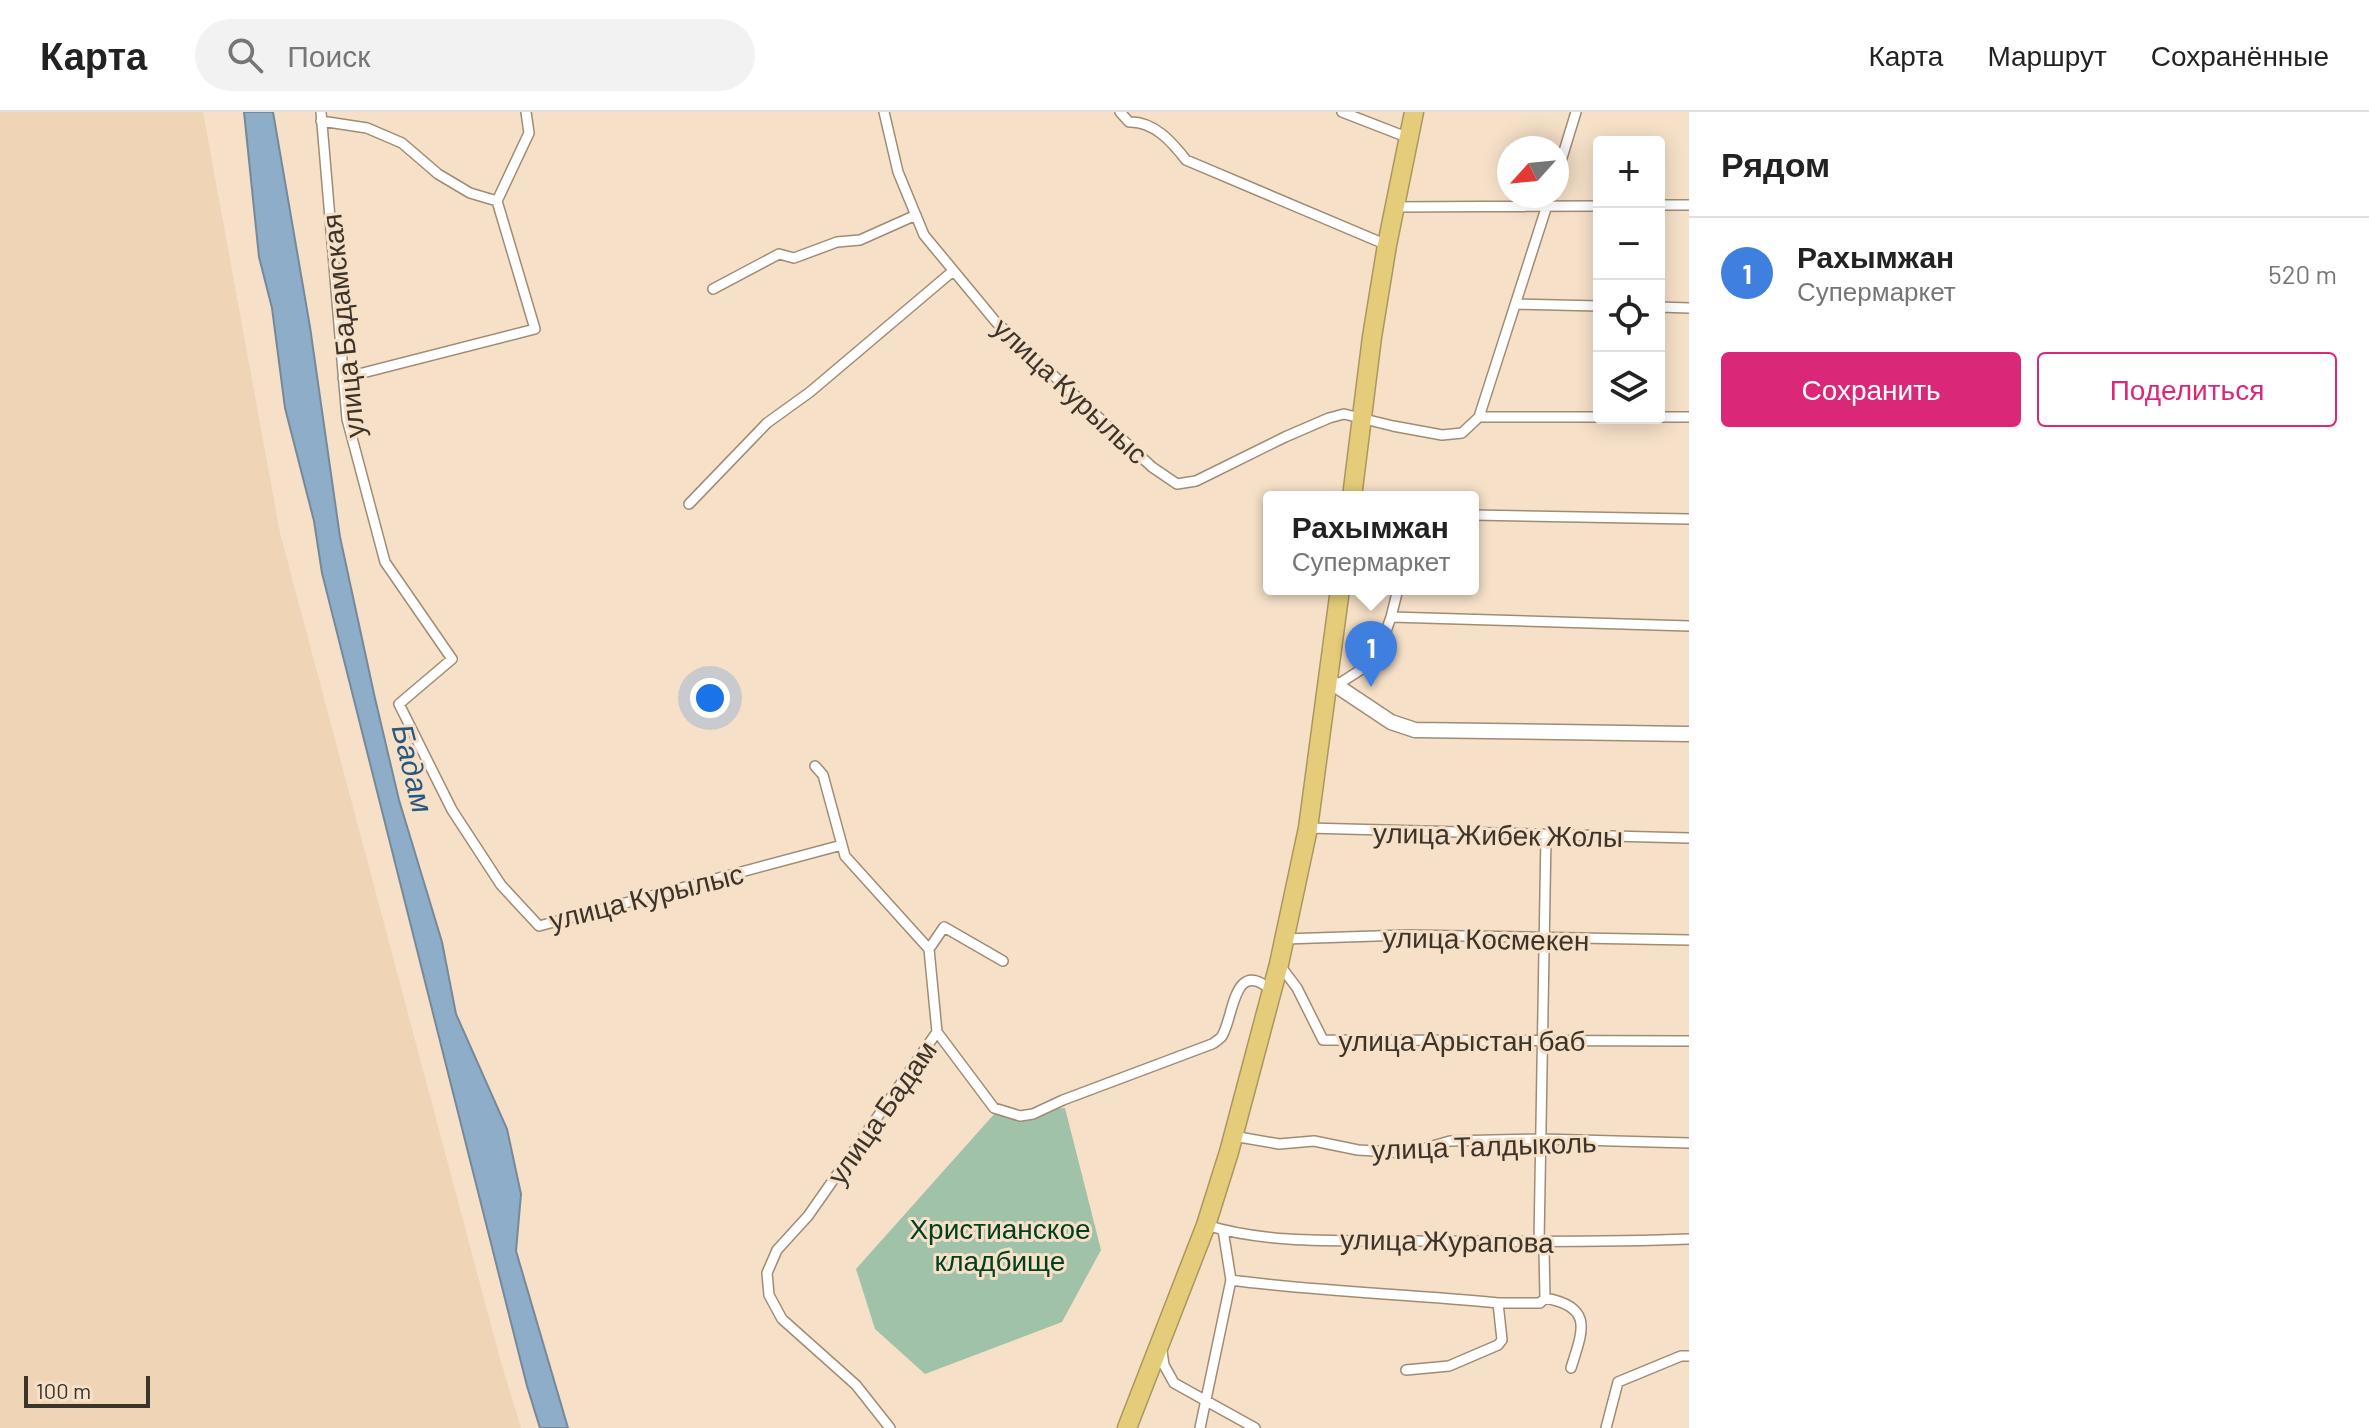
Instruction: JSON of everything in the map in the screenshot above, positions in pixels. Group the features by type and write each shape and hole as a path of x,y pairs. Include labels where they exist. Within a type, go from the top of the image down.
{"highway":[{"path":"1353,491 1387,245 1414,112"},
{"path":"1127,1428 1161,1340 1215,1228 1233,1136 1279,964 1308,828 1332,682 1339,595"}],"street":[{"path":"343,378 535,329 497,201 529,133 526,112"},
{"name":"улица Курылыс","path":"884,112 898,172 924,235 996,322 1152,467 1177,484 1196,481 1329,418 1344,414 1363,418"},
{"path":"1120,112 1129,122 1140,122 1169,138 1186,160 1387,245"},
{"path":"1342,112 1409,138"},
{"path":"1569,136 1576,112"},
{"path":"321,116 367,128 402,143 438,174 470,193 497,201"},
{"name":"улица Бадамская","path":"321,116 347,419 385,562 452,659"},
{"path":"1395,207 1497,203"},
{"path":"1569,203 1593,205"},
{"path":"1665,205 1689,205"},
{"path":"1363,418 1442,435 1462,433 1479,417 1547,208"},
{"path":"713,289 779,254 794,258 837,242 860,240 916,215"},
{"path":"689,504 767,423 810,392 953,271"},
{"path":"1517,304 1593,306"},
{"path":"1665,307 1689,308"},
{"path":"1479,417 1593,417"},
{"path":"1665,417 1689,417"},
{"path":"1479,515 1689,519"},
{"path":"1396,595 1376,660 1332,682 1391,722 1415,730 1689,734"},
{"path":"1391,617 1689,626"},
{"name":"улица Курылыс","path":"452,659 399,704 452,810 501,885 539,926 842,845"},
{"path":"815,766 823,775 845,856 929,949 944,927 1003,961"},
{"name":"улица Жибек Жолы","path":"1308,828 1689,838"},
{"path":"1231,1280 1305,1290 1498,1303 1540,1303 1545,1298 1544,1250 1539,1242 1546,835"},
{"name":"улица Космекен","path":"1284,939 1406,935 1689,940"},
{"name":"улица Бадам","path":"890,1428 856,1385 782,1319 769,1295 767,1273 777,1250 808,1216 937,1032 929,949"},
{"name":"улица Арыстан баб","path":"1279,964 1297,988 1323,1040 1689,1041"},
{"path":"937,1032 994,1108 1020,1116 1033,1114 1212,1044 1221,1037 1235,993 1245,984 1253,980 1263,983 1272,991"},
{"name":"улица Талдыколь","path":"1233,1136 1279,1144 1314,1141 1358,1150 1408,1153 1450,1141 1541,1139 1689,1143"},
{"path":"1200,1428 1231,1280 1215,1228"},
{"name":"улица Журапова","path":"1215,1228 1251,1236 1355,1240 1539,1242 1689,1239"},
{"path":"1545,1298 1576,1311 1582,1319 1583,1328 1571,1368"},
{"path":"1406,1370 1449,1366 1498,1345 1502,1340 1498,1303"},
{"path":"1161,1340 1164,1365 1174,1383 1255,1428"},
{"path":"1606,1428 1618,1382 1681,1356 1689,1356"}],"shaded area":[{"path":"0,112 203,112 280,533 521,1428 0,1428"}],"green space":[{"name":"Христианское кладбище","path":"1065,1108 1101,1250 1062,1322 925,1374 875,1329 856,1269 996,1112"}],"water":[{"path":"244,112 273,112 310,327 340,537 374,694 399,800 442,942 456,1014 507,1129 521,1194 516,1251 568,1428 540,1428 527,1386 322,573 314,521 285,408 272,308 259,257"}],"place":[{"name":"Рахымжан","path":"1371,687"}],"water label":[{"name":"Бадам","path":"414,768"}]}
